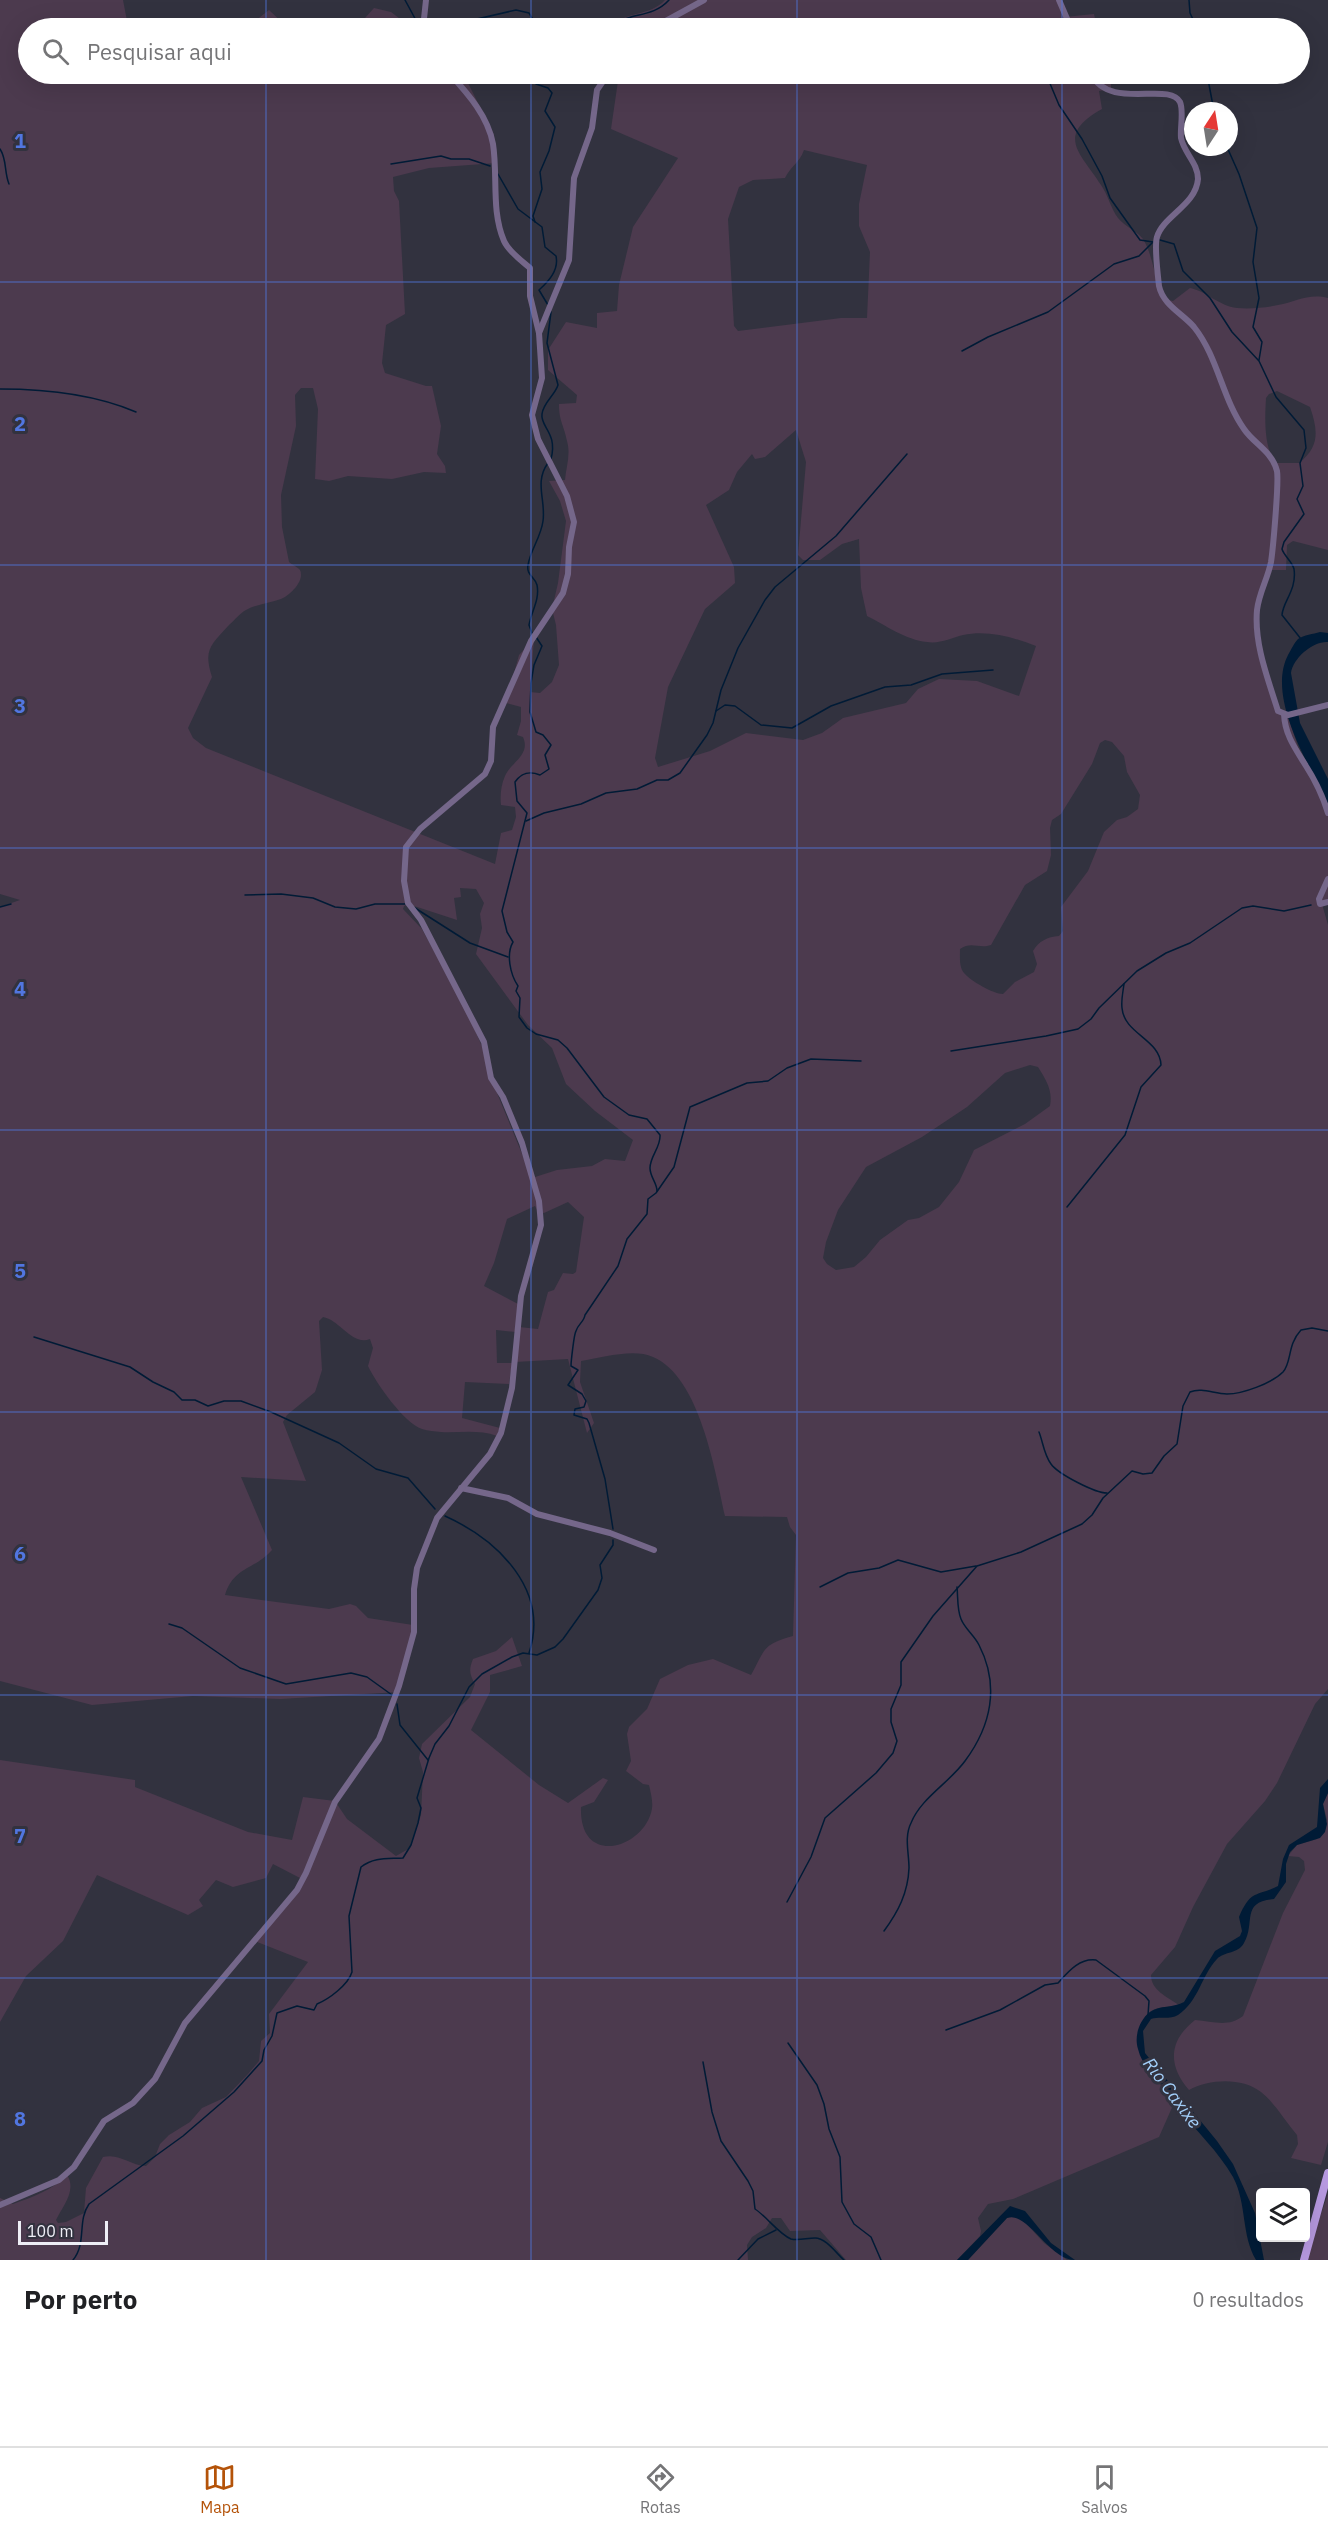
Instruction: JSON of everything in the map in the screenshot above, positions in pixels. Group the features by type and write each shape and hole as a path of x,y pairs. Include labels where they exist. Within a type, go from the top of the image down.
{"main road":[{"path":"1304,2260 1328,2173"}],"street":[{"path":"424,18 426,0"},
{"path":"671,18 704,0"},
{"path":"1059,0 1067,18"},
{"path":"0,2205 59,2180 74,2167 104,2121 133,2103 155,2079 185,2023 297,1890 335,1802 379,1739 399,1686 414,1632 414,1589 417,1568 437,1518 490,1454 508,1409 521,1296 541,1225 539,1201 522,1143 503,1097 491,1078 484,1042 421,920 408,903 404,881 406,847 420,829 485,774 490,761 493,728 531,641 563,593 568,574 569,547 574,522 567,496 538,439 532,416 542,378 539,333 530,296 530,268 505,242 494,184 493,144 487,126 473,100 459,84"},
{"path":"539,333 569,260 574,178 592,128 597,90 601,84"},
{"path":"1100,84 1107,90 1138,96 1165,93 1175,96 1181,104 1181,139 1197,169 1198,181 1196,189 1178,213 1160,229 1156,238 1160,288 1165,299 1194,328 1211,356 1244,430 1266,450 1277,471 1271,561 1257,607 1256,631 1278,711 1286,714 1328,705"},
{"path":"1286,714 1285,726 1295,752 1306,766 1328,813"},
{"path":"1328,879 1319,899 1320,904 1328,902"},
{"path":"461,1488 508,1498 537,1514 610,1533 654,1551"}],"shaded area":[{"path":"0,0 123,0 126,18 18,18 18,84 468,84 494,135 496,163 429,168 393,177 394,191 399,201 405,314 386,325 382,363 385,373 432,386 441,426 437,454 445,466 446,473 424,472 392,479 348,476 329,481 315,479 318,409 313,388 301,388 295,395 296,426 281,495 282,527 289,562 300,570 299,583 285,597 244,611 213,643 208,660 212,677 188,728 193,738 206,748 495,864 501,833 512,830 516,817 515,807 501,805 503,783 508,771 522,754 525,743 523,737 517,735 521,721 521,707 506,703 519,655 534,639 530,692 540,693 552,682 559,665 556,625 552,609 558,583 566,521 560,501 549,481 565,480 569,451 559,404 576,403 577,395 548,370 548,350 566,322 597,328 597,313 617,311 619,285 633,227 678,158 611,129 618,84 1111,84 1111,89 1099,91 1102,109 1087,119 1079,128 1075,136 1076,145 1118,218 1143,239 1165,299 1173,301 1190,288 1230,307 1237,308 1268,307 1308,297 1328,298 1328,550 1293,541 1287,545 1286,570 1269,570 1258,609 1257,630 1275,704 1288,716 1298,747 1328,804 1328,902 1322,904 1328,925 1328,1689 1315,1704 1277,1783 1265,1801 1227,1844 1193,1907 1175,1947 1151,1975 1157,1989 1179,2005 1157,2008 1149,2012 1141,2026 1138,2038 1142,2058 1174,2103 1159,2137 1013,2199 988,2204 978,2218 980,2236 957,2260 846,2260 820,2230 790,2231 781,2218 772,2218 766,2228 752,2237 747,2245 748,2260 0,2260 0,2198 13,2204 49,2189 67,2175 70,2181 70,2192 56,2220 58,2223 66,2222 84,2213 86,2188 103,2157 120,2158 146,2166 155,2157 160,2144 169,2135 190,2122 202,2108 226,2097 259,2061 261,2041 270,2033 269,2014 308,1962 252,1940 301,1886 300,1878 273,1864 266,1878 233,1887 216,1880 199,1900 203,1906 188,1915 97,1875 63,1941 26,1976 0,2022 0,1760 135,1780 135,1787 248,1832 292,1840 303,1797 335,1801 347,1819 396,1856 410,1848 421,1815 423,1772 419,1758 422,1744 470,1697 475,1684 470,1672 473,1659 496,1651 512,1637 522,1666 490,1675 490,1692 471,1730 539,1785 568,1803 603,1778 608,1780 594,1802 581,1807 583,1826 590,1838 599,1845 611,1846 623,1843 645,1826 652,1806 649,1785 643,1784 626,1771 631,1761 627,1734 629,1727 647,1709 660,1679 688,1665 713,1659 751,1675 770,1645 793,1636 796,1535 787,1517 725,1516 710,1451 694,1404 683,1384 669,1368 653,1357 636,1353 581,1361 580,1382 594,1423 587,1433 568,1359 515,1362 516,1332 496,1330 497,1363 512,1363 509,1384 465,1382 462,1418 500,1428 497,1436 476,1432 432,1431 422,1429 407,1419 377,1382 368,1366 373,1348 370,1339 357,1339 323,1317 319,1321 322,1370 315,1392 287,1415 283,1422 306,1481 241,1477 272,1550 239,1573 225,1595 329,1609 350,1604 356,1606 368,1618 413,1625 399,1692 280,1699 193,1696 92,1705 0,1681 0,907 20,900 0,894","holes":["804,150 867,165 859,204 859,226 870,252 867,318 841,318 738,331 734,326 728,219 739,187 753,180 785,178","1277,391 1310,407 1316,431 1314,444 1311,451 1299,463 1277,463 1272,457 1267,441 1265,414 1266,398","796,430 806,462 798,555 803,560 820,560 842,544 859,539 861,588 867,616 896,632 919,641 936,642 963,635 991,634 1036,646 1019,696 977,681 939,679 918,689 906,703 843,718 822,733 803,740 746,733 710,751 658,767 655,758 668,687 705,609 735,583 734,567 706,505 729,490 737,472 752,454 755,459 765,457","1105,740 1112,742 1124,756 1127,772 1140,795 1138,809 1127,817 1117,820 1104,832 1088,871 1061,907 1063,931 1059,936 1041,942 1033,951 1037,964 1034,972 1015,982 1003,994 988,989 962,971 960,949 968,946 991,945 1025,885 1047,871 1051,855 1052,820 1061,814 1092,764 1100,743","460,888 476,889 484,903 480,914 482,928 476,954 528,1025 552,1048 566,1084 595,1111 633,1140 625,1161 605,1159 592,1166 557,1170 532,1178 490,1076 485,1053 465,1008 422,929 403,909 408,904 457,920 454,898 461,897","1030,1065 1038,1067 1050,1090 1050,1106 1025,1124 974,1150 959,1182 939,1207 919,1218 908,1220 880,1240 854,1267 836,1270 827,1264 823,1258 826,1242 838,1210 866,1167 922,1137 967,1107 1005,1073","568,1202 584,1217 576,1272 563,1273 554,1290 548,1292 538,1329 519,1327 520,1305 484,1286 494,1263 507,1219 535,1206 538,1212 544,1213"]},
{"path":"665,0 1058,0 1065,17 1094,14 1095,18 623,18 659,5"},
{"path":"374,8 391,12 399,18 365,18"},
{"path":"269,10 277,18 259,18"},
{"path":"1328,1793 1328,2142 1321,2165 1291,2158 1298,2144 1297,2135 1261,2092 1245,2084 1225,2081 1197,2086 1189,2090 1177,2072 1174,2054 1180,2036 1195,2020 1226,2023 1243,2016 1283,1913 1305,1870 1304,1861 1299,1857 1288,1856 1297,1845 1317,1839 1327,1820 1323,1804"},
{"path":"1328,2194 1328,2260 1307,2260 1313,2237"},
{"path":"1014,2216 1022,2219 1044,2243 1067,2260 968,2260 1007,2218"}],"water":[{"path":"1320,632 1328,633 1328,642 1310,647 1300,656 1291,673 1300,723 1328,779 1328,804 1293,731 1282,691 1283,672 1294,645 1300,638"},
{"name":"Rio Caxixe","path":"1328,1779 1328,1793 1323,1804 1327,1824 1325,1832 1320,1838 1297,1845 1290,1852 1286,1864 1286,1882 1274,1899 1263,1901 1253,1909 1244,1943 1235,1951 1217,1959 1191,2003 1178,2015 1151,2019 1143,2031 1145,2053 1233,2164 1255,2213 1256,2242 1261,2242 1264,2260 1256,2260 1248,2240 1240,2197 1233,2177 1160,2081 1145,2065 1138,2049 1137,2034 1140,2024 1150,2012 1184,2002 1215,1951 1240,1936 1242,1931 1239,1917 1247,1902 1255,1895 1278,1886 1283,1859 1289,1845 1317,1827 1320,1788"},
{"path":"1010,2206 1025,2211 1051,2243 1075,2260 1065,2258 1056,2252 1022,2221 1007,2218 968,2260 957,2260"}],"waterway":[{"path":"405,0 415,18"},
{"path":"627,18 654,10 669,0"},
{"path":"1189,0 1192,18"},
{"path":"481,18 516,10 529,13 532,18"},
{"path":"535,222 533,216 542,189 540,172 549,151 555,127 545,111 552,93 548,88 536,84"},
{"path":"1050,84 1059,105 1082,139 1102,176 1110,198 1140,240 1153,242"},
{"path":"1209,84 1212,102"},
{"path":"0,149 4,157 9,184"},
{"path":"391,164 441,156 451,159 469,159 490,166"},
{"path":"1231,156 1257,228 1253,262 1259,298 1253,327 1262,342 1259,360"},
{"path":"498,174 518,209 542,227 545,247 556,256 555,271 539,290 548,305"},
{"path":"1160,240 1174,244 1183,271 1210,298 1232,332 1259,361 1276,397 1304,430 1306,448 1300,463 1303,486 1297,499 1304,514 1284,542 1282,549 1294,569 1294,583 1282,615 1301,639"},
{"path":"962,351 988,337 1048,312 1114,264 1139,256 1152,243"},
{"path":"551,312 547,343 558,385 544,406 542,419 551,437 553,450 551,459"},
{"path":"0,389 70,394 104,401 136,412"},
{"path":"526,821 544,813 581,804 606,793 637,789 657,780 668,780 680,773 713,723 721,690 738,648 765,600 775,587 836,536 907,454"},
{"path":"532,633 529,625 538,590 536,582 528,571 528,565 542,527 544,513 541,484 548,463"},
{"path":"536,637 542,646 534,665 530,712 536,732 543,735 551,745 545,755 549,769 540,775 523,774 515,782 517,801 527,813 502,911 507,932 513,942 509,958 518,986 516,991 520,998 519,1017 527,1028 536,1034 558,1040 567,1048 604,1097 629,1115 647,1119 660,1135 650,1168 657,1191"},
{"path":"716,711 725,705 735,706 761,725 792,728 831,706 885,687 911,685 942,674 993,670"},
{"path":"245,895 281,894 313,898 335,907 356,909 375,904 405,904"},
{"path":"0,907 11,904"},
{"path":"951,1051 1078,1029 1091,1019 1099,1008 1137,971 1166,953 1190,943 1242,908 1253,906 1284,911 1311,905"},
{"path":"415,908 470,943 508,957"},
{"path":"1067,1207 1125,1135 1141,1087 1161,1065 1155,1049 1135,1031 1124,1017 1122,1005 1124,984"},
{"path":"613,1529 605,1479 589,1423 587,1419 574,1415 575,1409 584,1407 586,1401 582,1394 568,1385 578,1370 571,1366 574,1337 585,1315 618,1266 627,1239 647,1214 648,1199 656,1193 674,1167 690,1107 747,1083 768,1081 787,1068 811,1059 861,1061"},
{"path":"787,1902 811,1857 825,1818 876,1773 893,1753 897,1741 891,1722 891,1709 901,1685 901,1662 933,1616 977,1566 1021,1552 1082,1524 1092,1515 1103,1498 1132,1471 1143,1474 1152,1473 1164,1456 1177,1444 1183,1406 1190,1392 1199,1390 1234,1394 1265,1384 1286,1368 1294,1341 1301,1330 1312,1328 1328,1331"},
{"path":"34,1337 130,1367 174,1392 182,1400 195,1400 208,1406 224,1401 241,1401 271,1412 339,1443 376,1469 408,1478 435,1509"},
{"path":"1039,1432 1047,1457 1055,1468 1069,1478 1107,1493"},
{"path":"445,1516 465,1526 483,1539 515,1570 526,1588 532,1608 534,1630 529,1653"},
{"path":"73,2260 80,2246 83,2218 89,2204 183,2136 234,2092 262,2061 264,2050 272,2036 277,2013 297,2006 314,2010 317,2004 347,1982 352,1972 349,1916 361,1867 376,1860 403,1858 411,1845 421,1808 417,1798 429,1758 469,1687 482,1674 512,1657 523,1653 537,1655 555,1647 563,1639 598,1590 602,1578 600,1565 613,1545 613,1540"},
{"path":"820,1587 848,1573 879,1568 898,1560 941,1572 976,1566"},
{"path":"884,1931 894,1917 907,1886 909,1868 907,1839 911,1823 921,1806 958,1769 974,1748 990,1705 991,1690 985,1660 977,1641 961,1619 957,1587"},
{"path":"169,1624 182,1628 240,1668 286,1684 351,1673 367,1677 392,1695"},
{"path":"397,1704 400,1725 428,1760"},
{"path":"946,2030 1000,2010 1045,1985 1058,1983 1079,1963 1090,1960 1096,1960 1145,1996 1149,2001 1148,2015"},
{"path":"788,2043 817,2085 824,2104 829,2129 840,2157 842,2202 854,2224 871,2237 881,2260"},
{"path":"703,2062 712,2112 721,2141 748,2181 753,2191 755,2209 786,2237 794,2240 819,2239 827,2243 844,2260"},
{"path":"738,2260 758,2239 776,2230"}]}
